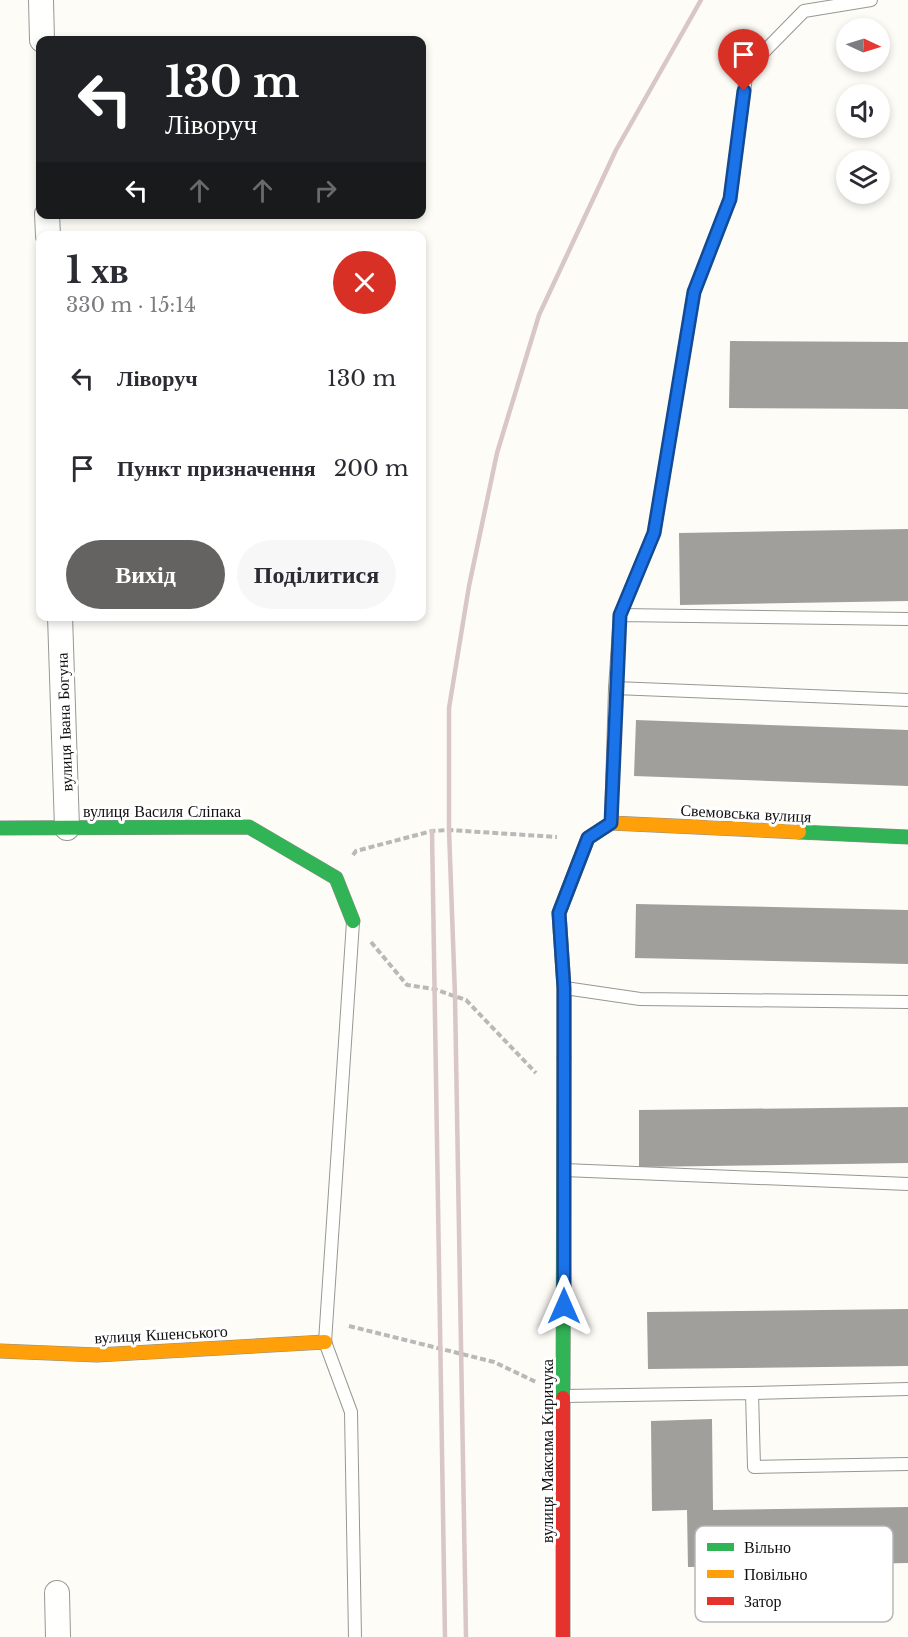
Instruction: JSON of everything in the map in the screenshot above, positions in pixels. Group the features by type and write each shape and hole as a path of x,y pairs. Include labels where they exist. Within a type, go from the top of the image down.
{"street":[{"path":"41,0 42,36"},
{"name":"вулиця Івана Богуна","path":"60,621 67,828"},
{"path":"588,838 611,823"},
{"name":"Свемовська вулиця","path":"611,823 908,837"},
{"name":"вулиця Василя Сліпака","path":"0,828 249,827 336,878"},
{"name":"вулиця Максима Киричука","path":"563,1637 564,988 559,913 588,838"},
{"path":"336,878 353,921"},
{"name":"вулиця Кшенського","path":"0,1351 97,1355 325,1342"},
{"path":"57,1593 58,1637"}],"lane":[{"path":"611,823 615,688 620,615 654,533 694,292 730,199 747,69 804,11 871,0"},
{"path":"620,615 908,619"},
{"path":"615,688 908,700"},
{"path":"353,921 325,1342 351,1412 355,1637"},
{"path":"564,988 640,999 908,1002"},
{"path":"564,1170 908,1184"},
{"path":"564,1396 908,1389"},
{"path":"752,1393 754,1467 908,1464"}],"path":[{"path":"336,878 356,851 432,831 588,838"},
{"path":"353,921 408,985 434,989 466,1000 564,1103"},
{"path":"326,1321 494,1362 564,1396"}],"building":[{"path":"730,341 908,342 908,409 729,408"},
{"path":"908,529 908,601 680,605 679,533"},
{"path":"636,720 908,730 908,786 634,776"},
{"path":"636,904 908,910 908,964 635,958"},
{"path":"908,1107 908,1163 639,1167 639,1110"},
{"path":"908,1309 908,1366 648,1369 647,1312"},
{"path":"712,1419 713,1510 908,1507 908,1563 893,1563 893,1526 695,1526 695,1567 688,1567 687,1510 652,1511 651,1421"}],"railway":[{"path":"466,1637 455,996 449,830 449,708 469,586 497,453 539,315 616,150 701,0"},
{"path":"432,831 445,1637"}],"traffic: fast":[{"path":"0,828 249,827 336,878 353,921"},
{"path":"799,832 908,837"},
{"path":"563,1398 564,1057"}],"traffic: slow":[{"path":"564,1057 564,988 559,913 588,838 611,823 799,832"},
{"path":"0,1351 97,1355 325,1342"}],"traffic: jam":[{"path":"563,1398 563,1637"}],"route":[{"path":"564,1306 564,988 559,913 588,838 611,823 615,688 620,615 654,533 694,292 730,199 744,91"}]}
